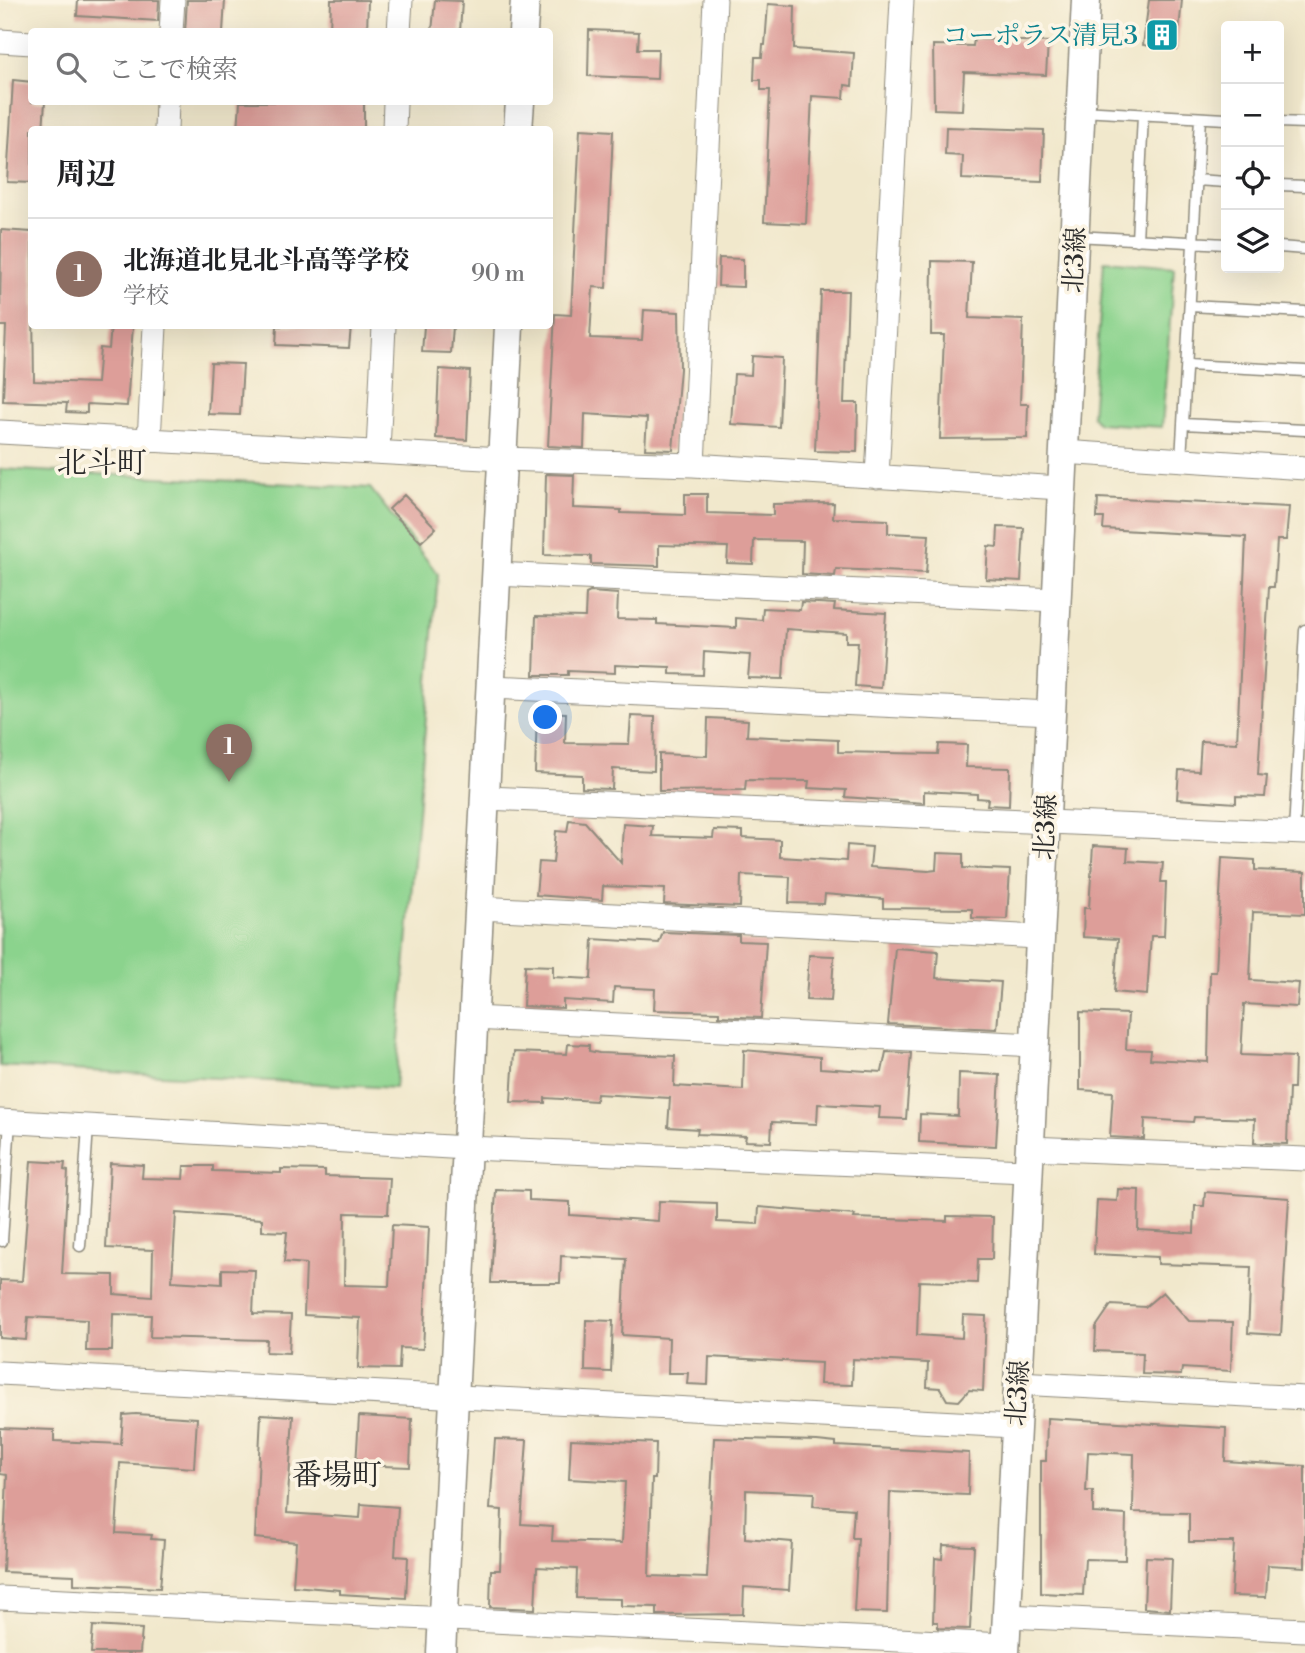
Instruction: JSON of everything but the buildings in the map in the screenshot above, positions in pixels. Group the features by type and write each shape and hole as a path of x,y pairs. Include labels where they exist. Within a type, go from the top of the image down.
{"street":[{"path":"171,28 173,0"},
{"path":"399,28 401,0"},
{"path":"523,28 525,0"},
{"path":"693,465 715,0"},
{"path":"877,477 902,0"},
{"name":"北3線","path":"1005,1649 1086,0"},
{"path":"0,41 28,43"},
{"path":"166,126 167,105"},
{"path":"394,126 395,105"},
{"path":"519,126 520,105"},
{"path":"149,441 155,329"},
{"path":"378,452 384,329"},
{"path":"440,1653 509,329"},
{"path":"0,432 693,465 1061,488"},
{"path":"1063,452 1305,468"},
{"path":"497,574 1056,600"},
{"path":"492,687 1051,713"},
{"path":"486,798 1299,833"},
{"path":"479,908 1039,937"},
{"path":"473,1018 1035,1045"},
{"path":"5,1121 467,1148 1029,1159 1305,1159"},
{"path":"0,1373 1014,1426"},
{"path":"1018,1383 1305,1398"},
{"path":"0,1598 1005,1649"},
{"path":"1007,1616 1305,1630"}],"lane":[{"path":"1081,111 1221,119"},
{"path":"1136,240 1143,115"},
{"path":"1181,460 1200,118"},
{"path":"1284,122 1305,123"},
{"path":"1196,180 1221,182"},
{"path":"1284,185 1305,186"},
{"path":"1075,236 1221,244"},
{"path":"1284,247 1305,248"},
{"path":"1190,306 1305,312"},
{"path":"1186,365 1305,371"},
{"path":"1183,424 1305,430"},
{"path":"1299,833 1305,630"},
{"path":"2,1241 5,1121"},
{"path":"80,1246 88,1126"}],"green space":[{"path":"1104,261 1174,267 1162,427 1098,423 1092,416"},
{"path":"0,469 370,488 438,574 395,1088 0,1066"}],"place":[{"name":"コーポラス清見3","path":"1162,35"},
{"name":"北海道北見北斗高等学校","path":"229,782"}],"district":[{"name":"北斗町","path":"102,463"},
{"name":"番場町","path":"337,1475"}]}
